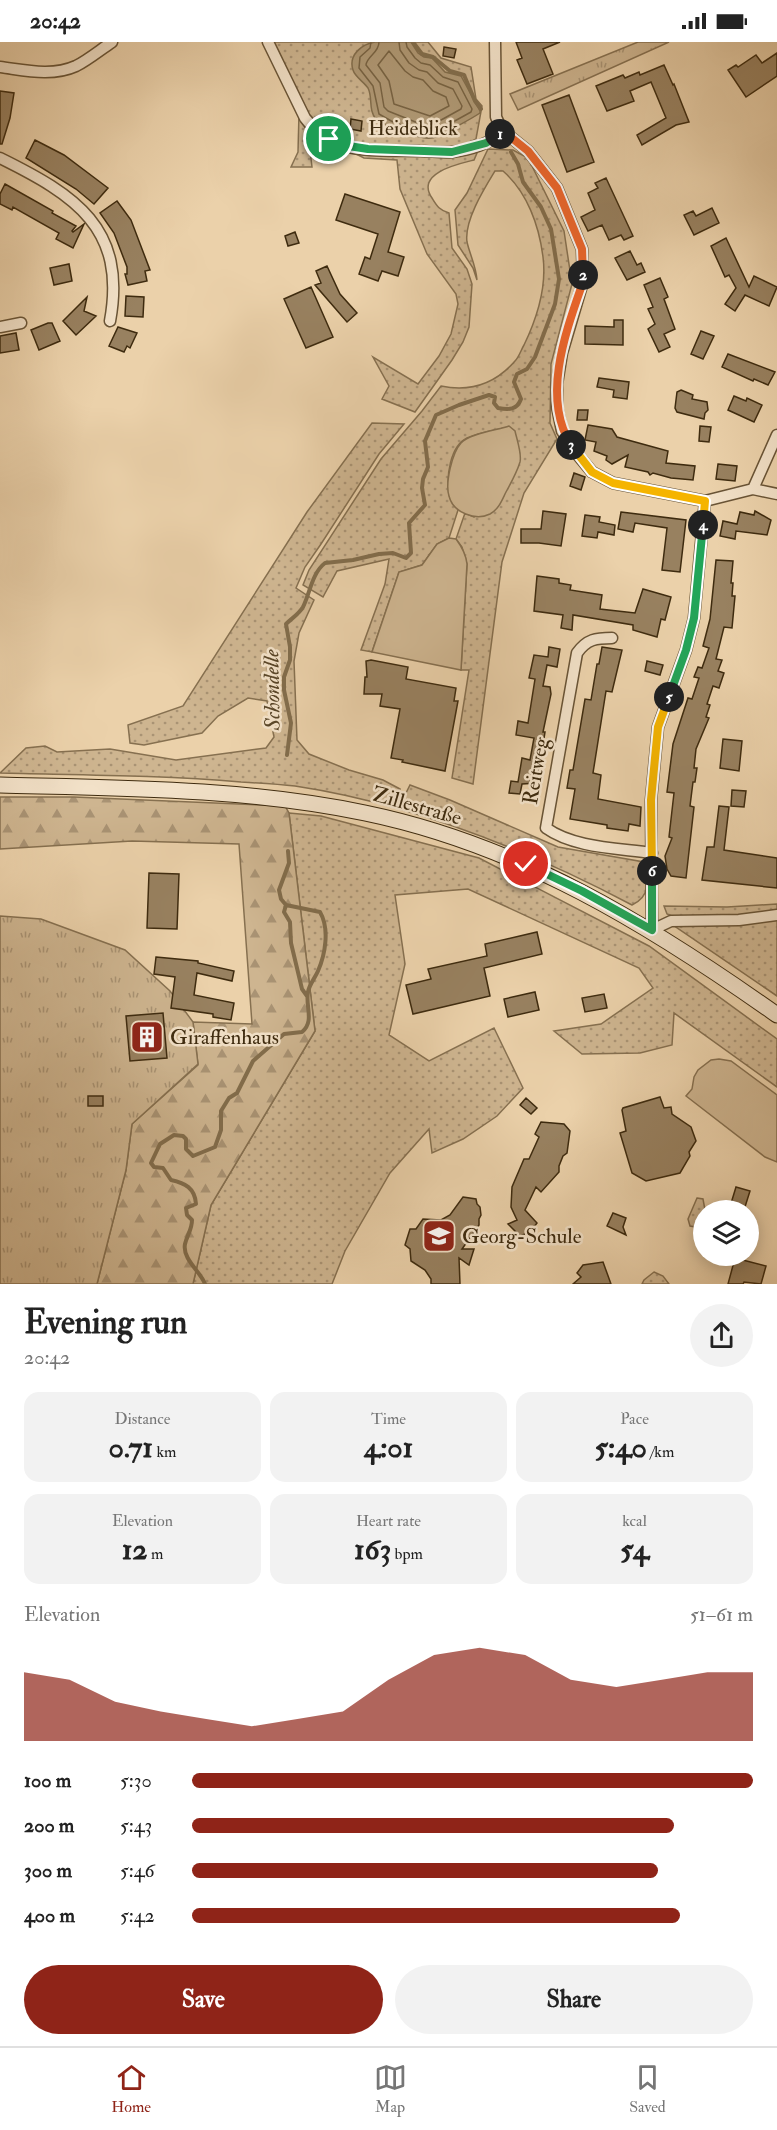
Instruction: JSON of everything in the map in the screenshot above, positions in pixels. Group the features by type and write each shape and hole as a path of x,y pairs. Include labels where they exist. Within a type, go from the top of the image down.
{"main road":[{"name":"Zillestraße","path":"0,785 189,790 293,800 366,813 425,828 526,864 582,891 652,930 777,1015"}],"street":[{"path":"0,67 42,72 58,71 75,66 112,42"},
{"name":"Heideblick","path":"268,42 305,118 320,133 342,145 368,149 452,152 486,143 499,135 502,130"},
{"path":"495,42 496,117 502,130 528,151 549,175 566,205 582,249 583,282 562,354 557,384 557,407 562,430 592,472 613,483 705,501 753,489 777,494"},
{"path":"0,158 39,177 84,211 96,226 107,247 113,266 114,302 110,321"},
{"path":"0,327 21,323"},
{"path":"753,489 777,435"},
{"path":"705,501 694,618 686,650 658,727 651,800 652,930 671,921 739,920 777,915"},
{"name":"Reitweg","path":"612,638 595,639 584,643 578,653 546,828 558,836 573,841 652,854"}],"green space":[{"path":"267,42 428,42 441,58 471,67 476,99 482,106 476,139 464,145 436,149 342,145 311,126"},
{"path":"638,42 669,42 518,110 510,94"},
{"path":"299,113 308,134 312,167 291,167 298,152"},
{"path":"488,149 513,150 528,158 564,231 572,284 551,364 550,423 557,439 524,493 502,562 473,784 452,778 469,670 461,670 467,564 462,547 456,539 465,513 474,517 509,427 467,438 457,448 450,463 448,487 450,498 458,510 449,538 437,544 422,565 399,572 372,652 361,650 385,584 389,559 337,571 323,597 303,585 309,570 381,459 441,386 472,387 490,381 507,369 516,359 529,335 537,313 544,280 543,257 535,221 525,199 503,171 495,171 476,205 469,225 467,242 477,280 473,268 458,245 455,210 467,193"},
{"path":"475,150 477,153 474,160 449,167 429,182 428,189 434,201 441,209 449,213 452,248 467,269 472,284 469,327 463,342 415,412 382,399 389,386 373,357 418,384 439,356 451,334 458,304 456,294 427,254 400,189 397,160 364,158 354,153"},
{"path":"372,423 404,424 379,454 305,567 296,588 314,600 299,633 294,661 297,740 309,754 349,770 383,780 400,789 398,797 403,799 410,785 558,847 644,862 647,887 643,897 632,905 551,865 468,831 383,804 339,794 295,786 211,780 0,773 26,748 45,746 57,752 110,749 176,760 266,748 274,737 267,701 248,698 218,716 202,733 144,745 130,743 128,725 183,706 307,512"},
{"path":"509,426 515,431 520,462 500,504 493,512 484,516 472,516 460,511 451,502 448,490 450,468 458,448 470,437"},
{"path":"449,538 456,539 465,554 467,564 461,670 372,652 399,572 422,565 437,544"},
{"path":"0,797 74,797 285,806 289,813 315,1031 211,1205 193,1284 97,1284 126,1170 132,1124 198,1065 193,1022 252,1024 239,844 132,841 0,849"},
{"path":"289,813 321,816 479,858 649,946 777,1039 777,1087 674,1013 672,1045 640,1053 582,1054 554,1031 601,1024 653,988 639,968 468,889 395,895 405,964 389,1035 429,1061 494,1028 523,1088 497,1116 463,1139 432,1153 429,1129 390,1173 345,1251 332,1284 193,1284 211,1205 315,1031"},
{"path":"777,904 777,911 754,916 672,916 667,914 664,906 727,907"},
{"path":"0,916 41,919 125,950 170,991 193,1022 198,1064 132,1124 126,1170 97,1284 0,1284"},
{"path":"777,919 777,996 673,925"},
{"path":"711,1060 731,1061 777,1095 777,1162 765,1157 686,1096 692,1089 698,1070"},
{"path":"693,1207 693,1227 690,1226 688,1219"},
{"path":"654,1272 663,1276 669,1284 642,1284"}],"water":[{"path":"375,42 411,42 418,53 432,58 445,72 461,76 480,113 432,138 415,136 381,123 372,112 368,88 356,75 352,65 357,51"}],"building":[{"path":"516,42 560,42 543,49 553,74 527,84 517,60 522,58"},
{"path":"444,47 456,49 454,58 443,56"},
{"path":"777,53 777,76 746,97 728,70 736,65 738,67 756,55 762,63"},
{"path":"664,65 689,122 676,125 642,145 637,135 666,118 651,82 630,91 634,101 607,111 596,86 623,75 625,78 639,72 640,75"},
{"path":"0,91 14,93 10,118 2,144 0,144"},
{"path":"569,95 594,162 567,172 542,105"},
{"path":"351,119 362,121 361,131 350,129"},
{"path":"35,140 64,155 108,188 94,204 76,189 26,158"},
{"path":"606,178 633,236 624,240 621,235 609,240 602,225 588,231 581,217 595,210 588,193 598,188 595,183"},
{"path":"5,184 76,226 73,232 84,224 73,248 56,239 59,233 13,207 12,210 0,204 0,194"},
{"path":"345,194 400,212 388,252 404,257 398,276 382,271 378,281 359,274 365,257 370,259 378,234 336,220"},
{"path":"117,201 131,220 150,270 145,271 147,281 128,285 125,274 127,274 127,267 114,233 100,213"},
{"path":"712,208 719,223 694,235 684,215 693,211 696,216"},
{"path":"295,232 299,243 288,246 285,236"},
{"path":"726,238 749,287 754,276 777,287 769,306 745,295 735,311 725,304 736,288 729,275 725,277 711,246"},
{"path":"630,251 637,265 641,263 645,272 627,280 615,258"},
{"path":"69,264 72,281 54,285 50,268"},
{"path":"327,266 340,294 357,313 347,322 315,285 321,283 316,271"},
{"path":"660,278 668,297 664,299 675,329 664,334 670,347 659,352 648,329 655,324 648,309 653,307 644,285"},
{"path":"311,287 333,337 306,348 284,299"},
{"path":"126,296 144,297 143,317 125,316"},
{"path":"87,297 84,311 96,316 76,335 63,321"},
{"path":"614,320 623,320 623,345 585,344 585,326 614,327"},
{"path":"52,323 60,341 39,350 31,330"},
{"path":"118,327 137,333 130,348 127,346 124,352 109,346"},
{"path":"701,331 714,336 703,359 691,354"},
{"path":"16,333 19,350 0,353 0,336"},
{"path":"728,354 775,372 768,385 722,367"},
{"path":"599,378 629,382 627,399 613,397 614,390 597,387"},
{"path":"681,390 693,395 692,399 707,402 708,410 704,419 677,412 675,408 677,392"},
{"path":"734,396 746,401 747,398 762,405 754,422 728,410"},
{"path":"578,410 588,410 587,420 577,420"},
{"path":"588,425 612,429 617,437 668,451 666,463 695,466 693,480 671,478 653,473 650,475 648,472 625,467 628,455 612,464 606,460 607,456 594,451 596,442 585,440"},
{"path":"700,426 711,427 709,442 699,441"},
{"path":"718,464 737,466 735,481 716,479"},
{"path":"574,473 585,477 581,490 570,486"},
{"path":"543,511 566,514 561,546 521,543 521,529 541,529"},
{"path":"755,511 771,520 767,535 736,531 735,539 720,536 723,521 737,524 740,512 754,515"},
{"path":"621,512 686,520 680,572 662,570 667,528 635,523 633,532 618,529"},
{"path":"585,515 600,517 599,522 615,525 614,535 598,532 597,538 582,536"},
{"path":"716,560 733,561 731,583 733,583 732,596 735,596 732,628 724,627 716,659 722,660 718,671 724,673 719,688 713,686 707,704 710,705 706,717 709,718 696,749 694,768 697,768 690,806 694,807 686,878 671,876 667,869 665,856 672,838 669,837 674,793 667,792 673,744 688,698 692,699 699,678 694,677 698,667 702,668 709,648 703,646 710,619"},
{"path":"537,576 559,579 559,583 571,585 570,590 602,595 600,609 635,613 643,589 671,597 665,620 661,619 657,637 633,630 633,625 573,615 572,630 561,628 563,615 534,611"},
{"path":"549,647 560,649 557,667 547,665 543,686 550,687 551,694 543,732 545,732 537,783 522,784 520,794 509,793 511,781 518,782 522,758 530,760 534,738 516,735 518,721 528,723 535,679 529,678 534,655 548,657"},
{"path":"602,647 622,650 612,692 606,691 593,773 601,775 598,799 641,807 640,826 629,824 628,831 570,819 575,789 567,788 570,770 573,770 585,699 591,700"},
{"path":"366,661 408,667 406,679 456,688 454,701 458,701 445,771 391,758 400,709 380,706 382,694 364,694 365,677 367,677"},
{"path":"647,661 663,665 660,675 645,671"},
{"path":"723,739 742,741 739,771 720,768"},
{"path":"732,790 746,791 744,807 731,806"},
{"path":"719,806 729,807 724,850 777,858 777,888 702,880 707,847 714,847"},
{"path":"149,873 179,874 177,929 147,928"},
{"path":"537,932 542,954 484,968 490,996 413,1014 406,985 431,979 428,969 487,956 485,944"},
{"path":"156,957 198,961 198,963 234,971 232,981 197,973 194,995 234,1003 231,1020 213,1017 213,1014 171,1008 175,977 154,974"},
{"path":"535,992 539,1010 508,1017 504,999"},
{"path":"604,994 607,1008 585,1012 582,998"},
{"name":"Giraffenhaus","path":"163,1013 167,1058 130,1061 126,1016"},
{"path":"88,1096 103,1096 103,1106 88,1106"},
{"path":"660,1097 664,1108 671,1107 672,1114 691,1127 696,1141 680,1173 646,1181 632,1173 620,1133 626,1131 622,1110"},
{"path":"526,1098 537,1108 531,1114 520,1105"},
{"path":"541,1122 564,1124 570,1131 567,1153 563,1156 559,1172 541,1192 536,1187 525,1210 537,1223 530,1232 520,1236 508,1224 517,1220 511,1207 512,1187 524,1159 529,1159 539,1137 535,1134"},
{"path":"736,1187 750,1191 747,1200 732,1200"},
{"name":"Georg-Schule","path":"463,1197 476,1199 481,1215 479,1225 462,1249 474,1249 469,1265 459,1258 460,1284 431,1284 431,1279 425,1270 411,1261 410,1249 405,1245 410,1229 416,1229 423,1219 441,1220 450,1215"},
{"path":"613,1213 626,1218 623,1227 626,1235 607,1226"},
{"path":"603,1262 611,1284 573,1284 581,1277 577,1273 583,1265"},
{"path":"759,1264 766,1266 761,1284 744,1282 743,1284 728,1284 733,1266 759,1266"}],"waterway":[{"name":"Schondelle","path":"413,42 422,54 433,57 450,71 464,75 481,109"},
{"name":"Schondelle","path":"287,755 291,723 284,690 284,677 290,660 286,624 303,607 317,572 325,563 379,554 393,553 406,558 411,553 409,523 425,505 422,488 428,467 425,441 436,415 489,395 495,397 494,403 502,409 515,407 521,399 514,382 517,374 527,369 535,357 555,304 559,279 551,229 541,207 523,182 518,164 511,152"},
{"name":"Schondelle","path":"205,1284 185,1250 192,1220 187,1215 186,1208 196,1204 194,1194 185,1185 171,1180 163,1168 154,1167 151,1163 160,1144 174,1135 183,1136 186,1139 186,1149 193,1156 215,1147 221,1130 221,1111 229,1098 237,1093 253,1061 284,1034 302,1032 306,1028 309,1018 308,992 323,957 326,934 320,912 286,905 281,899 279,890 289,863 288,851"},
{"path":"286,905 284,912 290,922 291,943 302,989 307,996"}],"place":[{"name":"Giraffenhaus","path":"147,1037"},
{"name":"Georg-Schule","path":"439,1236"}],"route":[{"path":"329,139 342,145 368,149 452,152 486,143 499,135 502,130 528,151 557,188 566,205 582,249 583,282 562,354 557,384 557,407 562,430 592,472 613,483 705,501 694,618 686,650 658,727 651,800 652,930 582,891 526,864"}]}
